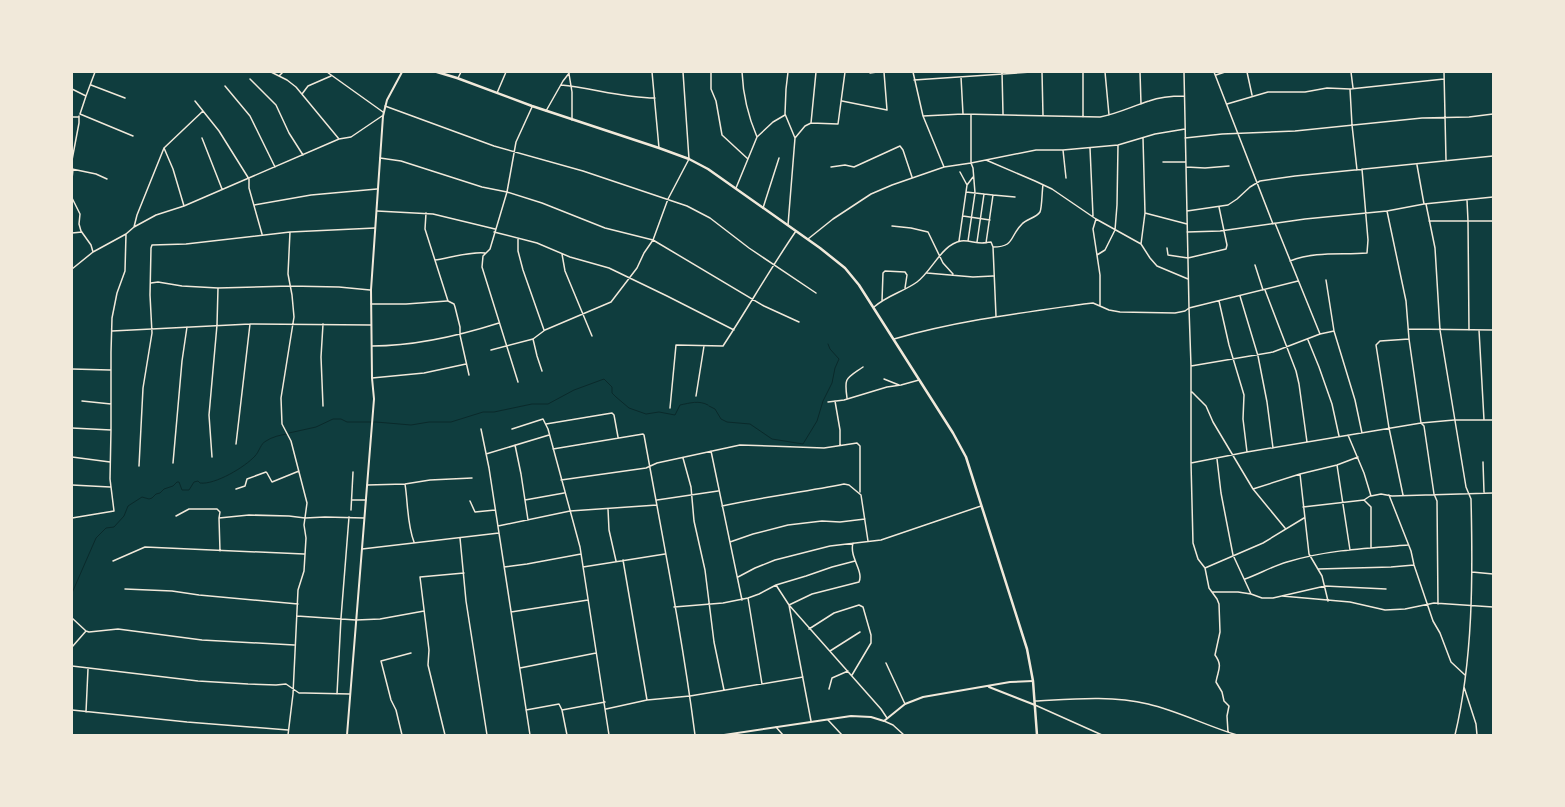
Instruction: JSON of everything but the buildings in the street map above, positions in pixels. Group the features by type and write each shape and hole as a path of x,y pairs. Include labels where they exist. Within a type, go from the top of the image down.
{"main road":[{"path":"437,72 458,78 572,120 690,159 788,225 833,257 845,268 874,307 953,433 966,457 1022,634 1033,681 1037,735"}],"street":[{"path":"72,160 79,123 79,115 95,72"},
{"path":"271,72 291,82 339,139"},
{"path":"279,76 283,72"},
{"path":"326,72 384,112"},
{"path":"347,735 374,399 371,346 371,290 383,116 385,106 402,72"},
{"path":"458,78 461,72"},
{"path":"497,93 506,72"},
{"path":"652,72 659,148"},
{"path":"491,350 533,339 544,330 611,302 637,268 646,249 653,240 668,199 690,159 683,72"},
{"path":"712,72 711,90 716,101 722,135 748,159"},
{"path":"742,72 743,90 757,137"},
{"path":"788,72 785,114 795,138 788,225"},
{"path":"810,123 816,72"},
{"path":"795,138 805,126 810,123 824,125 838,124 845,72"},
{"path":"870,73 877,72"},
{"path":"842,101 887,110 884,72"},
{"path":"913,72 923,116 944,167"},
{"path":"914,80 1031,72"},
{"path":"1042,72 1043,116"},
{"path":"1078,72 1084,72 1083,117"},
{"path":"1105,72 1109,116"},
{"path":"1140,72 1141,104"},
{"path":"1184,72 1185,162 1192,392 1191,463 1193,542 1198,559 1205,568 1208,586 1217,599 1220,610 1220,632 1215,651 1220,666 1216,682 1222,692 1224,701 1229,706 1228,732"},
{"path":"1214,72 1257,183 1320,334"},
{"path":"1216,75 1225,72"},
{"path":"1246,72 1252,95"},
{"path":"1351,72 1352,125 1357,170"},
{"path":"1444,72 1446,161"},
{"path":"546,111 569,73"},
{"path":"569,73 572,86 572,120"},
{"path":"1002,73 1003,114"},
{"path":"302,94 308,86 331,76"},
{"path":"961,77 963,114"},
{"path":"250,79 276,105 289,133 303,156"},
{"path":"1227,104 1252,95 1268,92 1305,92 1327,88 1352,88 1444,79"},
{"path":"91,85 125,98"},
{"path":"561,85 630,97 655,98"},
{"path":"225,86 250,116 275,168"},
{"path":"72,89 86,96"},
{"path":"923,116 963,114 1083,117 1109,116 1160,98 1184,96"},
{"path":"195,101 219,131 248,179 249,188 262,234"},
{"path":"385,106 515,153 583,171 687,206 710,218 728,233 816,293"},
{"path":"518,382 482,272 483,256 490,248 507,192 516,142 532,106"},
{"path":"134,227 137,215 164,148 203,111"},
{"path":"736,189 757,137 773,122 785,114"},
{"path":"1185,138 1296,131 1422,118 1469,117 1493,114"},
{"path":"72,118 77,118 79,115"},
{"path":"79,115 133,136"},
{"path":"968,241 975,193 973,168 971,163 971,115"},
{"path":"72,268 93,252 156,215 184,206 303,156 339,139 351,137 383,116"},
{"path":"807,239 833,219 871,194 913,177 944,167 1036,150 1063,150 1118,145 1155,134 1185,129"},
{"path":"202,138 222,189"},
{"path":"1142,244 1145,213 1144,138"},
{"path":"1097,255 1105,250 1115,230 1118,205 1118,145"},
{"path":"831,167 844,165 854,167 900,146 903,150 913,177"},
{"path":"164,148 173,169 184,206"},
{"path":"1090,148 1093,216"},
{"path":"1063,150 1066,178"},
{"path":"1187,211 1219,207 1232,203 1250,187 1257,183 1295,176 1493,156"},
{"path":"380,158 401,161 482,188 507,192 542,203 599,226 653,240 753,300 799,322"},
{"path":"763,208 779,158"},
{"path":"986,160 1052,189 1096,219 1142,244 1150,258 1157,266 1188,278"},
{"path":"1163,162 1185,162"},
{"path":"1417,164 1433,237 1437,263 1440,330 1454,420 1466,487 1471,499 1472,606 1464,686 1460,714 1454,735"},
{"path":"1186,167 1206,168 1229,166"},
{"path":"72,179 72,169 96,174 108,179"},
{"path":"1290,261 1304,256 1322,254 1341,255 1367,252 1362,169"},
{"path":"959,241 966,192 966,185 960,172"},
{"path":"966,185 973,176"},
{"path":"993,247 1004,246 1010,243 1020,225 1039,213 1041,209 1042,185"},
{"path":"254,205 311,196 378,189"},
{"path":"966,192 1015,197"},
{"path":"977,242 984,194"},
{"path":"986,243 993,195"},
{"path":"1187,232 1223,231 1304,219 1387,211 1425,204 1493,197"},
{"path":"72,198 80,214 79,224 82,232 93,252"},
{"path":"1467,199 1469,330"},
{"path":"1167,248 1168,255 1188,258 1226,250 1227,245 1219,207"},
{"path":"376,211 415,214 426,213 453,218 495,229"},
{"path":"1387,211 1406,301 1409,339 1421,423 1424,426 1434,494 1437,501 1438,604"},
{"path":"426,213 425,229 448,301 454,306 460,327 460,335 469,375"},
{"path":"1145,213 1187,224"},
{"path":"963,216 990,220"},
{"path":"1096,219 1094,229 1100,274 1100,306"},
{"path":"1429,221 1493,221"},
{"path":"892,226 928,232 939,257 946,268 953,274"},
{"path":"139,466 143,388 152,328 150,295 152,244 186,244 262,234 375,228"},
{"path":"670,408 676,346 723,346 753,300 773,264 796,231"},
{"path":"72,233 82,232"},
{"path":"288,735 293,688 298,590 304,571 306,541 304,527 307,504 292,441 282,424 281,398 294,323 288,274 290,232"},
{"path":"494,232 542,245 576,259 600,265 630,278 734,330"},
{"path":"72,518 114,511 110,487 112,430 112,331 115,300 126,267 126,234"},
{"path":"518,239 518,251 523,270 544,330"},
{"path":"874,307 917,282 927,273 946,249 959,241 991,242 993,247 993,276 996,316"},
{"path":"435,260 471,253 485,253"},
{"path":"562,253 565,271 592,336"},
{"path":"1254,265 1288,347 1299,384 1307,442"},
{"path":"882,301 883,273 885,271 905,272 907,274 905,288"},
{"path":"927,273 953,274 973,277 993,276"},
{"path":"1326,280 1334,331 1362,433"},
{"path":"894,339 926,330 996,316 1084,304 1093,304 1108,310 1120,312 1175,313 1185,311 1189,308 1298,281"},
{"path":"151,283 158,282 182,286 218,288 290,286 339,287 371,290"},
{"path":"212,457 209,416 218,325 218,288"},
{"path":"1240,296 1258,356 1267,402 1273,448"},
{"path":"371,304 406,304 448,301"},
{"path":"1219,301 1233,360 1244,395 1244,423 1247,452"},
{"path":"112,331 250,324 294,323 371,325"},
{"path":"371,346 394,346 460,335 499,323"},
{"path":"236,444 250,324"},
{"path":"323,324 323,406"},
{"path":"173,463 182,356 187,327"},
{"path":"1408,329 1493,330"},
{"path":"1479,330 1484,420"},
{"path":"1191,366 1258,356 1308,340 1320,334 1334,331"},
{"path":"533,339 542,371"},
{"path":"1403,495 1389,428 1376,345 1380,341 1409,339"},
{"path":"1308,340 1330,397 1339,436"},
{"path":"696,396 704,346"},
{"path":"372,378 424,373 466,364"},
{"path":"848,398 845,386 848,376 863,367"},
{"path":"72,369 111,370"},
{"path":"884,379 901,385"},
{"path":"828,402 835,402 887,387 920,380"},
{"path":"1192,392 1204,404 1253,489 1285,528"},
{"path":"82,402 111,404"},
{"path":"835,402 840,430 840,445"},
{"path":"546,424 612,413 614,415 618,437"},
{"path":"512,429 543,419 546,424 581,554 609,735"},
{"path":"1191,463 1339,436 1421,423 1454,420 1493,420"},
{"path":"72,428 112,430"},
{"path":"481,429 498,526 530,735"},
{"path":"486,454 549,435"},
{"path":"553,449 618,437 644,435 657,500 690,696 694,735"},
{"path":"1348,435 1358,457 1371,496"},
{"path":"561,480 650,466 657,463 740,445 794,446 811,448 834,447 857,443 860,446 860,492 868,542"},
{"path":"515,445 528,520"},
{"path":"711,451 742,600"},
{"path":"72,457 110,462"},
{"path":"1253,489 1300,474 1337,465 1358,457"},
{"path":"683,458 691,485 694,521 705,570 708,604 714,642 724,690"},
{"path":"1217,459 1221,493 1233,555 1252,594"},
{"path":"1483,462 1484,493"},
{"path":"1337,465 1350,550"},
{"path":"236,489 246,485 247,480 266,472 272,482 299,471"},
{"path":"351,510 353,472"},
{"path":"1300,474 1304,518 1310,556 1322,576 1328,600"},
{"path":"367,486 472,478"},
{"path":"405,484 409,511 409,527 414,542"},
{"path":"722,506 782,494 812,491 844,484 849,485 860,492"},
{"path":"72,485 110,487"},
{"path":"657,500 719,491"},
{"path":"1303,507 1364,500 1371,496 1381,494 1403,495 1493,492"},
{"path":"525,500 565,493"},
{"path":"1389,495 1413,555 1414,564 1426,604 1450,660 1465,675"},
{"path":"352,500 366,500"},
{"path":"1364,500 1371,507 1371,548"},
{"path":"470,501 475,512 495,510"},
{"path":"498,526 570,512 657,505"},
{"path":"738,576 776,560 830,546 868,542 896,536 982,506"},
{"path":"176,516 189,509 217,509 220,512 220,551"},
{"path":"608,509 609,530 616,561"},
{"path":"219,518 249,515 305,518 365,518"},
{"path":"337,694 349,517"},
{"path":"1205,568 1263,543 1282,532 1285,528 1304,518"},
{"path":"730,542 753,534 788,525 822,521 840,522 865,519"},
{"path":"362,549 499,533"},
{"path":"460,538 466,601 487,735"},
{"path":"789,605 812,594 859,582 861,578 852,550 853,543"},
{"path":"1245,579 1287,562 1310,556 1350,550 1409,545"},
{"path":"113,561 145,547 304,554"},
{"path":"504,567 581,554"},
{"path":"583,567 665,554"},
{"path":"623,560 647,700"},
{"path":"674,607 742,600 759,594 776,585 855,561"},
{"path":"1318,569 1391,567 1414,564"},
{"path":"1472,572 1493,574"},
{"path":"445,735 428,665 429,650 420,577 464,573"},
{"path":"776,585 789,605 881,708 887,718"},
{"path":"1211,592 1238,592 1252,594 1262,598 1273,598 1325,586 1386,589"},
{"path":"125,588 172,591 298,604"},
{"path":"1282,596 1350,602 1374,608 1392,610 1426,604 1493,607"},
{"path":"748,598 762,684"},
{"path":"511,612 588,600"},
{"path":"789,605 811,721"},
{"path":"810,629 834,613 859,605 863,607 871,635 871,643 852,675"},
{"path":"297,616 356,620 388,618 424,611"},
{"path":"72,618 86,631 92,632 106,629 118,629 202,640 294,645"},
{"path":"72,647 86,631"},
{"path":"830,651 860,632"},
{"path":"402,735 381,661 410,653"},
{"path":"520,668 596,653"},
{"path":"886,663 905,704"},
{"path":"72,666 88,669 248,684 286,684 300,693 350,694"},
{"path":"86,712 88,669"},
{"path":"829,689 832,678 848,671"},
{"path":"606,709 647,700 690,696 803,677"},
{"path":"884,720 905,704 931,696 1010,682 1033,681"},
{"path":"1464,686 1476,724 1477,735"},
{"path":"988,687 1035,705 1102,735"},
{"path":"1035,701 1089,698 1134,701 1162,708 1237,735"},
{"path":"562,710 604,702"},
{"path":"526,710 559,704 562,710 567,735"},
{"path":"72,710 187,722 288,730"},
{"path":"724,735 811,721 860,716 884,720 893,725 904,735"},
{"path":"827,719 842,735"},
{"path":"776,727 784,735"}],"waterway":[{"path":"709,406 715,409 721,419 727,422 750,424 772,439 803,444 817,421 823,401 832,383 835,368 839,359 830,349 828,344"},
{"path":"289,433 316,427 333,419 341,419 347,422 376,422 411,425 429,422 451,422 483,412 494,412 532,404 548,404 574,390 604,379 612,387 612,393 629,408 646,414 659,412 675,415 680,405 698,402 708,405"},
{"path":"72,593 96,538 106,528 114,527 124,516 128,506 142,497 149,499 152,498 156,494 173,486 177,482 179,482 182,490 189,490 194,482 198,481 200,483 206,483 221,478 237,470 250,460 264,442 273,437 287,434"}]}
